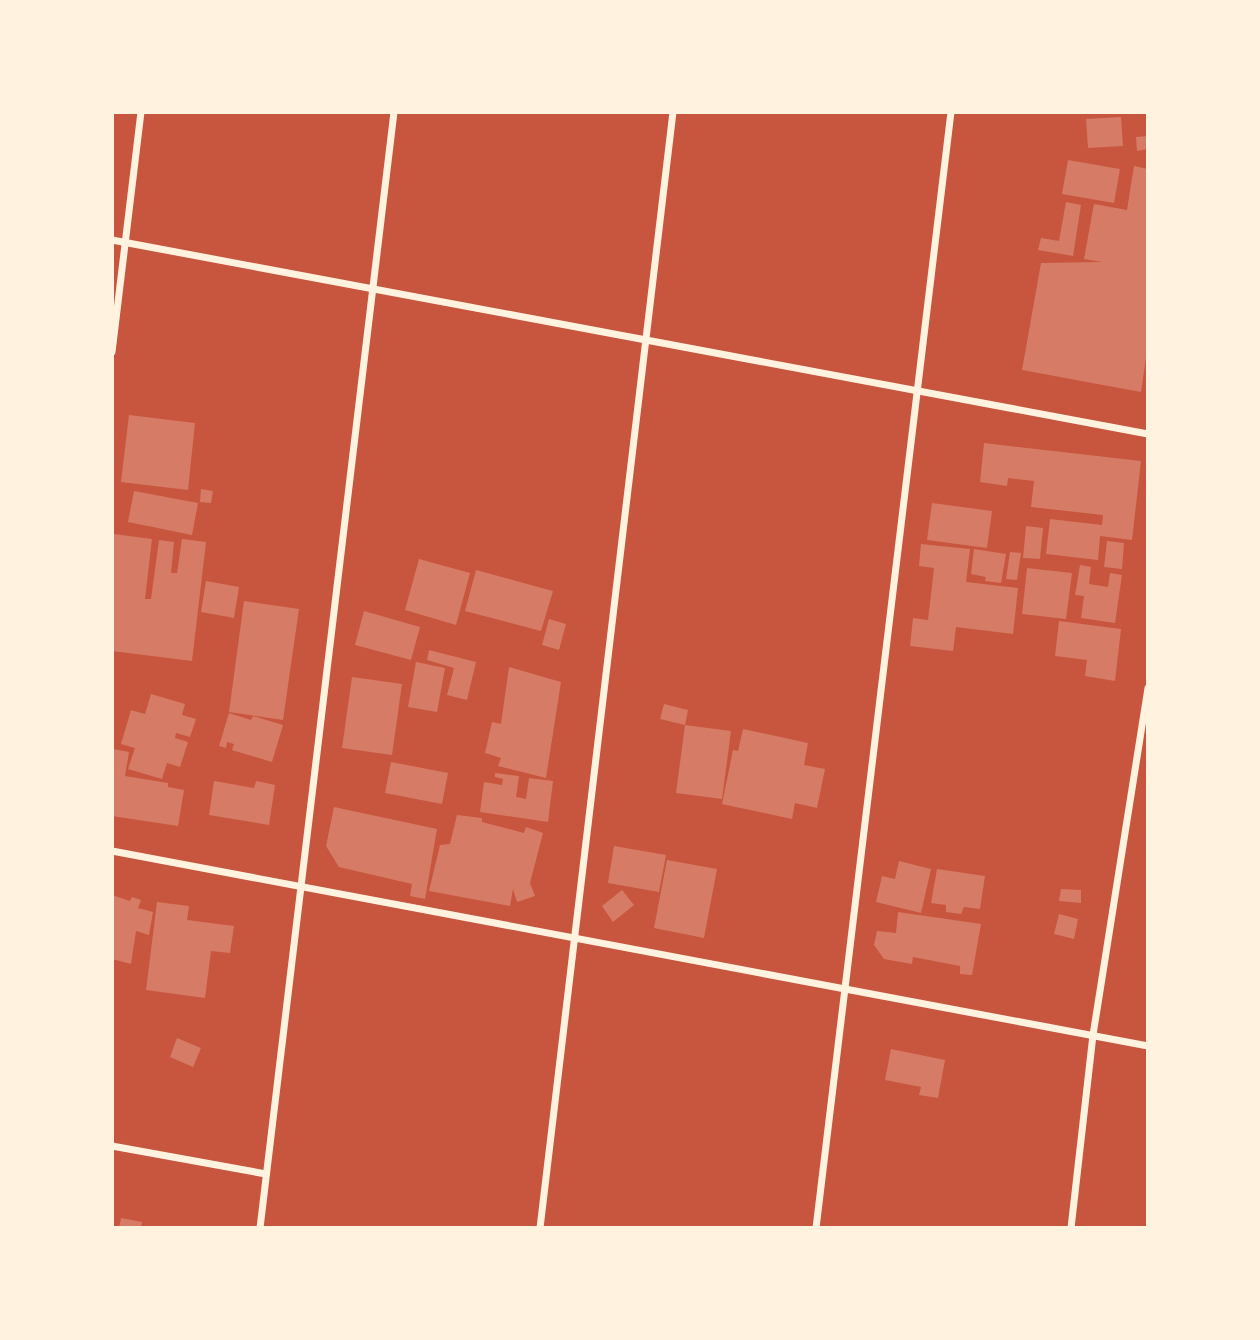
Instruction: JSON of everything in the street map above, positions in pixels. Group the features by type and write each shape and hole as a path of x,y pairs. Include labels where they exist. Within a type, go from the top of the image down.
{"street":[{"path":"112,352 141,112"},
{"path":"260,1228 394,112"},
{"path":"540,1228 673,112"},
{"path":"817,1228 951,112"},
{"path":"112,240 1148,434"},
{"path":"1070,1228 1093,1035 1144,744 1148,688"},
{"path":"112,851 1148,1046"},
{"path":"112,1146 266,1174"}],"building":[{"path":"1121,117 1123,146 1088,148 1086,119"},
{"path":"1148,136 1148,149 1137,151 1136,137"},
{"path":"1068,160 1120,169 1114,203 1062,194"},
{"path":"1134,166 1148,169 1148,344 1141,392 1022,370 1041,263 1102,262 1084,259 1094,204 1127,210"},
{"path":"1066,202 1081,205 1073,256 1038,250 1041,238 1059,241"},
{"path":"129,415 195,423 188,490 121,482"},
{"path":"984,443 1141,461 1132,540 1100,536 1098,560 1046,554 1050,519 1102,525 1103,515 1031,507 1034,481 1008,478 1007,486 980,482"},
{"path":"201,489 213,491 211,503 200,502"},
{"path":"134,491 198,503 192,535 128,522"},
{"path":"932,503 992,511 987,548 927,540"},
{"path":"1026,526 1043,528 1040,559 1023,558"},
{"path":"114,534 152,539 145,599 151,599 159,540 174,542 171,573 177,573 182,539 206,542 192,661 112,651"},
{"path":"1107,541 1124,543 1122,569 1104,567"},
{"path":"921,544 970,549 966,582 1018,588 1013,634 956,627 953,651 910,646 913,618 928,620 934,568 919,566"},
{"path":"974,549 1006,554 1001,583 985,581 986,577 971,574"},
{"path":"1010,552 1021,553 1017,580 1006,579"},
{"path":"419,559 470,573 456,625 405,610"},
{"path":"1080,565 1091,567 1089,584 1108,587 1110,573 1122,575 1115,623 1081,618 1084,596 1075,595"},
{"path":"1027,568 1072,573 1066,619 1022,614"},
{"path":"476,570 553,591 541,631 465,611"},
{"path":"206,581 239,587 234,618 201,612"},
{"path":"244,601 299,609 283,720 229,712"},
{"path":"364,611 420,627 411,660 355,645"},
{"path":"549,619 566,624 559,650 542,645"},
{"path":"1059,621 1121,629 1115,681 1085,676 1087,660 1055,656"},
{"path":"429,650 476,662 467,700 447,695 454,668 427,660"},
{"path":"416,662 445,668 437,712 408,707"},
{"path":"509,667 561,682 546,778 498,766 501,758 485,753 492,722 501,724"},
{"path":"352,677 402,684 392,755 342,748"},
{"path":"151,694 185,704 182,715 196,719 190,737 176,733 175,738 188,742 180,767 167,763 162,779 128,769 135,748 121,744 131,710 145,714"},
{"path":"664,704 688,710 685,725 660,719"},
{"path":"229,713 251,720 253,716 283,725 272,762 232,750 234,744 227,742 226,748 219,746"},
{"path":"685,725 731,731 722,799 676,793"},
{"path":"743,729 808,743 804,765 825,769 817,808 795,803 792,819 722,804 733,750 738,751"},
{"path":"113,749 129,752 125,776 168,783 168,787 184,790 178,826 112,816"},
{"path":"391,762 448,773 442,804 385,793"},
{"path":"495,773 519,776 516,797 526,799 529,778 553,781 548,822 480,812 484,782 502,785 503,779 495,777"},
{"path":"214,781 254,788 256,781 275,785 269,825 209,815"},
{"path":"334,807 437,829 425,899 410,896 412,884 339,867 326,846"},
{"path":"457,815 482,818 482,822 524,833 526,827 543,833 530,883 535,896 517,902 513,889 510,906 429,891 440,845 450,844"},
{"path":"614,846 666,855 659,892 608,883"},
{"path":"667,860 717,869 704,938 654,928"},
{"path":"899,861 931,869 921,913 876,902 882,876 895,879"},
{"path":"937,869 985,876 980,909 964,907 961,914 946,912 946,905 931,903"},
{"path":"1061,889 1081,890 1081,903 1059,901"},
{"path":"622,890 634,905 613,922 602,906"},
{"path":"112,895 130,901 132,897 141,900 138,908 153,912 149,935 136,931 131,964 112,959"},
{"path":"157,902 189,906 187,920 234,926 230,953 211,951 205,998 146,990"},
{"path":"898,912 981,924 972,975 960,974 960,966 913,957 912,964 884,959 874,945 877,931 896,933"},
{"path":"1059,914 1078,919 1074,939 1054,934"},
{"path":"177,1038 201,1048 193,1067 170,1057"},
{"path":"891,1049 945,1060 938,1098 919,1095 921,1087 885,1080"},
{"path":"121,1218 142,1222 141,1228 119,1228"}]}
